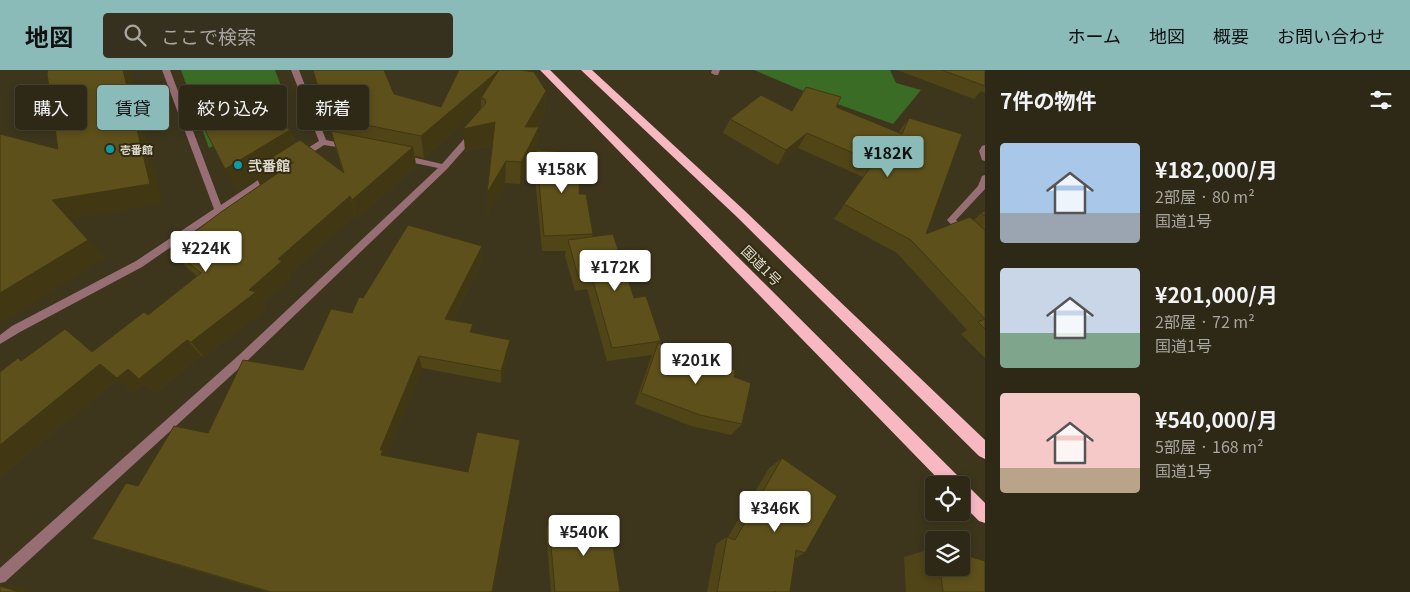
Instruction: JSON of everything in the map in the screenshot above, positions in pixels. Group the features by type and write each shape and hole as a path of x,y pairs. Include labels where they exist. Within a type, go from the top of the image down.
{"highway":[{"name":"国道1号","path":"545,70 946,476"},
{"name":"国道1号","path":"586,70 741,214 985,451"},
{"path":"970,500 985,515"}],"street":[{"path":"166,70 218,209"},
{"path":"295,70 323,142"},
{"path":"0,577 243,358 444,167 481,125"},
{"path":"291,162 323,142 360,149"},
{"path":"985,148 983,152 985,158"},
{"path":"388,155 444,167"},
{"path":"0,340 16,329 139,264 274,173"},
{"path":"972,240 951,220 982,187 985,178"}],"green space":[{"path":"181,70 275,70 281,85 186,85"},
{"path":"754,70 890,70 896,83 921,90 893,124 818,97"},
{"path":"203,130 241,130 209,148"}],"building":[{"path":"48,70 123,70 127,85 97,85 97,130 137,130 150,184 52,200 88,240 0,293 0,134 58,149 55,130 87,130 87,85 49,85"},
{"path":"313,70 384,70 394,94 441,107 459,70 499,70 421,136 369,125 369,85 317,85"},
{"path":"499,70 534,72 546,91 525,127 539,127 521,162 506,161 487,193 495,122 463,129 486,103 485,99 481,98"},
{"path":"942,70 985,70 985,86"},
{"path":"806,87 841,97 836,107 902,134 909,118 962,134 926,234 970,217 985,230 985,319 911,240 844,204 874,162 807,133 786,150 730,119 761,95 792,111"},
{"name":"弐番館","path":"287,128 290,130 225,169 205,130 287,130"},
{"path":"331,131 413,147 352,200 350,196 278,259 282,261 249,290 256,292 191,342 187,340 139,379 128,369 117,378 100,364 0,445 0,372 18,358 21,361 65,329 92,352 144,312 148,315 201,273 172,249 221,212 294,162 253,169 300,140 344,173"},
{"path":"536,150 581,153 579,194 586,194 593,234 544,236"},
{"path":"408,225 482,246 445,319 473,324 470,332 510,340 501,371 419,356 380,450 383,450 381,455 468,472 477,432 520,440 492,592 271,592 92,539 126,483 138,486 174,426 208,433 243,360 303,370 331,309 352,313 359,297 363,298"},
{"path":"613,234 634,298 646,296 661,341 612,348 591,274 578,276 568,240"},
{"path":"985,319 985,329 978,322"},
{"path":"658,343 735,370 734,377 751,383 742,424 700,415 641,393"},
{"path":"782,458 837,496 805,553 796,550 790,592 717,592 727,537 735,540"},
{"path":"609,519 620,592 555,592 549,522"},
{"path":"970,557 985,561 985,592 943,592 941,576 970,576"},
{"path":"0,586 19,592 0,592"}],"place":[{"name":"壱番館","path":"110,149"},
{"name":"弐番館","path":"238,165"}]}
